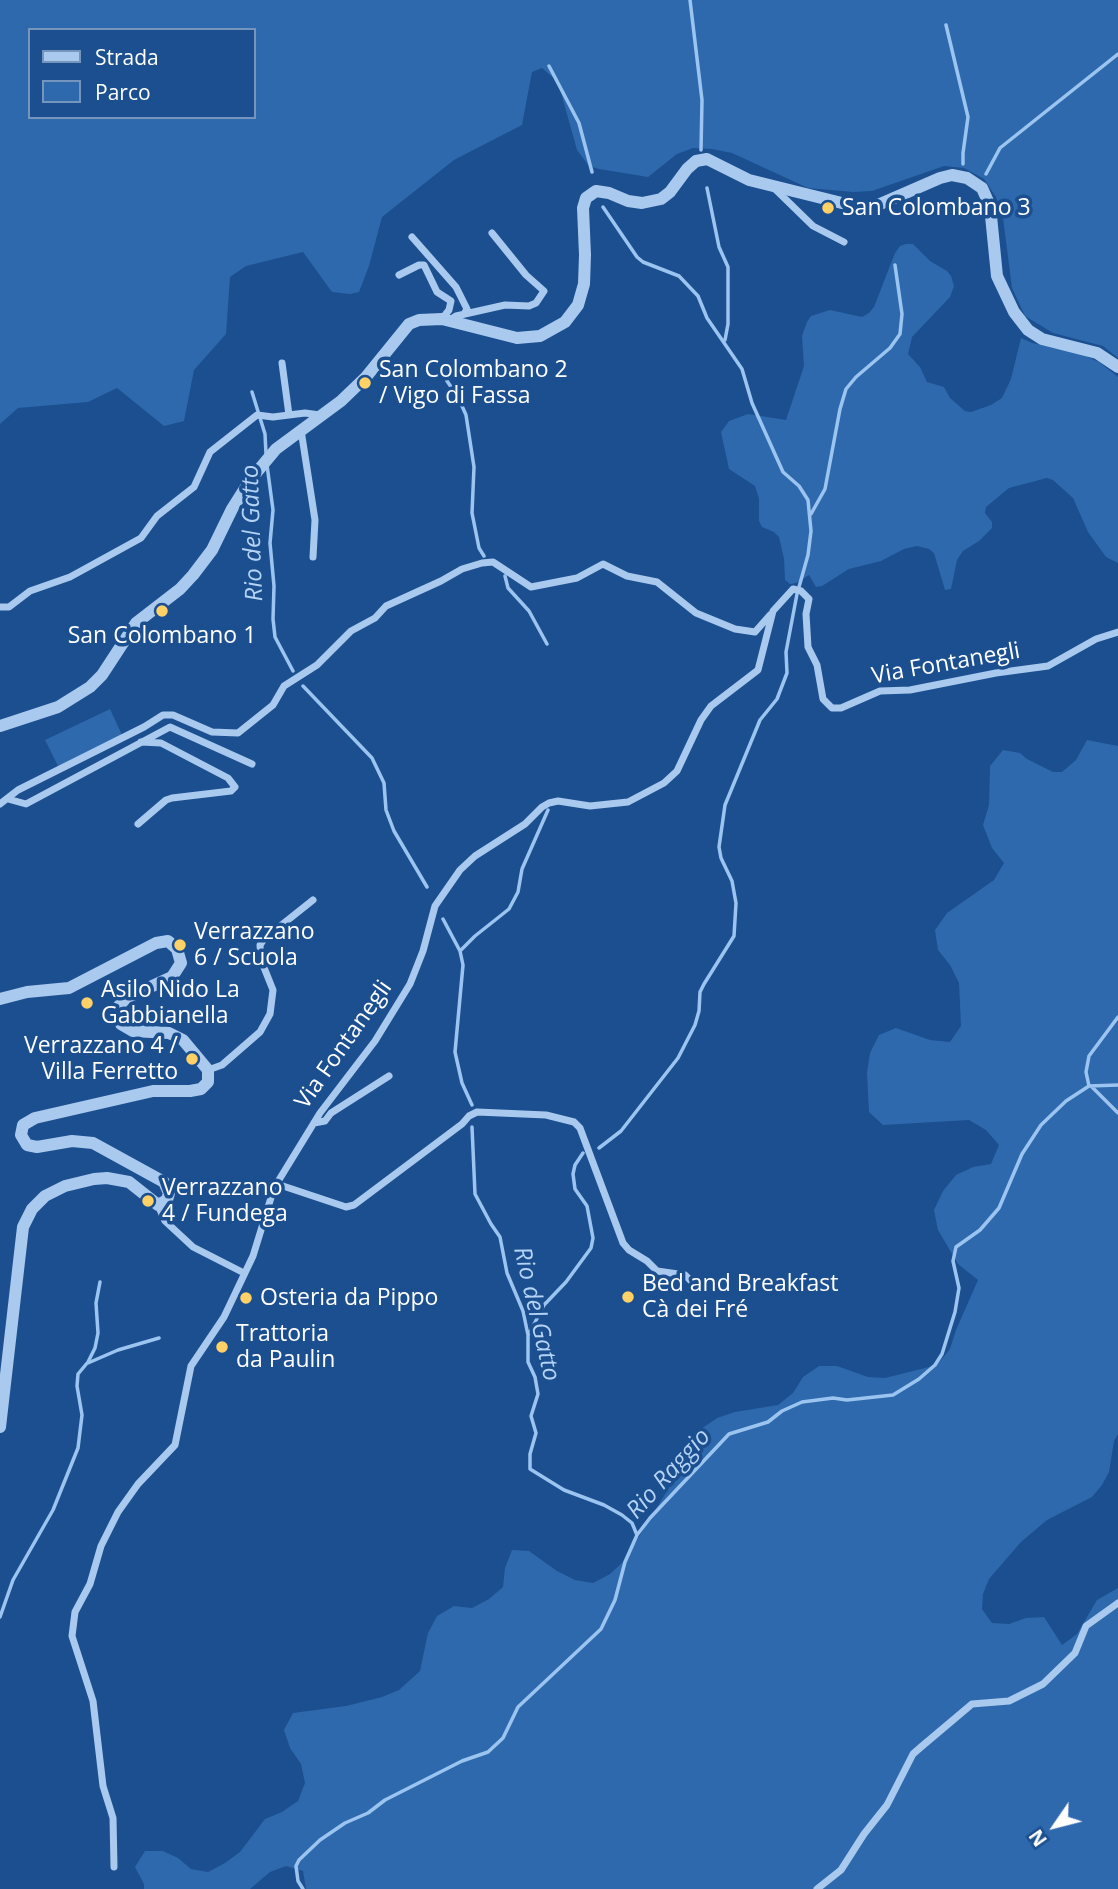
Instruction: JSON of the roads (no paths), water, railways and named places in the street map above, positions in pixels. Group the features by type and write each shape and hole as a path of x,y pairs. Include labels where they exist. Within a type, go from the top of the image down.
{"street":[{"path":"0,726 58,707 90,687 102,675 136,623 180,589 193,575 212,550 232,509 251,479 276,449 341,401 366,377 409,324 419,320 446,320 517,338 540,336 565,322 578,304 584,284 583,208 586,198 596,191 642,203 661,199 670,192 687,169 696,162 707,159 749,180 862,208 871,208 940,177 952,175 967,178 982,188 990,206 997,276 1014,312 1028,330 1042,339 1097,354 1118,367"},
{"path":"772,186 813,226 844,242"},
{"path":"446,320 505,305 529,306 536,303 544,291 526,275 492,233"},
{"path":"412,237 456,286 467,309 463,314"},
{"path":"399,275 424,265 437,292 451,301 446,320"},
{"path":"282,363 289,415"},
{"path":"0,607 9,607 30,591 70,577 141,538 157,516 194,487 209,452 257,415 320,415"},
{"path":"301,429 315,520 313,556"},
{"path":"0,804 18,790 163,715 173,715 212,732 238,733 273,705 284,686 317,665 351,631 375,618 386,606 440,582 461,569 493,562 531,587 577,578 603,564 627,576 657,582 704,618 751,633 758,630 773,611"},
{"name":"Via Fontanegli","path":"114,1867 113,1818 103,1786 93,1701 72,1636 75,1612 90,1584 101,1546 118,1511 138,1484 175,1445 191,1366 224,1317 253,1255 274,1188 314,1123 375,1041 410,984 424,951 435,906 460,870 475,856 525,824 550,803 558,801 590,806 628,802 664,783 677,771 701,719 711,706 758,670 773,611 793,589 809,599 806,614 808,647 817,666 823,699 832,708 841,709 880,691 910,690 1048,666 1097,639 1118,632"},
{"path":"8,799 26,804 170,727 252,764"},
{"path":"138,824 166,800 231,791 235,787 228,778 161,743 140,742"},
{"path":"208,1070 222,1065 260,1032 270,1014 273,990 261,960 260,945 313,900"},
{"path":"0,999 27,992 69,988 156,943 168,941 177,949 181,963 172,977 126,998 117,1008 121,1024 133,1031 169,1033 183,1040 208,1070 208,1082 201,1089 153,1091 35,1118 21,1130 23,1140 32,1147 62,1141 84,1142 122,1158 164,1182 167,1187 167,1200 158,1205"},
{"path":"314,1123 325,1121 331,1113 389,1076"},
{"path":"274,1188 283,1186 346,1207 354,1205 462,1124 469,1115 477,1112 546,1115 574,1122 580,1128 623,1243 629,1250 648,1261 657,1271 685,1275 691,1281"},
{"path":"0,1427 23,1227 32,1209 45,1196 80,1181 107,1178 129,1182 158,1205 165,1221 193,1247 244,1273"},
{"path":"817,1889 841,1870 887,1805 914,1754 921,1747 972,1704 1009,1701 1043,1684 1075,1653 1086,1626 1118,1603"}],"waterway":[{"path":"690,0 702,100 701,150"},
{"path":"946,25 968,117 963,164"},
{"path":"986,174 1000,148 1118,54"},
{"path":"549,66 579,123 592,172"},
{"path":"707,188 719,247 728,267 728,324 725,340"},
{"path":"603,207 637,257 679,276 698,296 707,318 742,369 752,403 783,472 799,486 808,500 811,531 799,587"},
{"path":"811,514 825,489 846,389 890,348 900,334 902,314 895,265"},
{"path":"439,360 466,415 474,467 472,513 479,548 484,556"},
{"name":"Rio del Gatto","path":"252,392 265,434 266,454"},
{"name":"Rio del Gatto","path":"267,465 273,510 270,543 275,637 293,671"},
{"path":"505,576 508,588 529,611 547,644"},
{"path":"599,1148 621,1131 678,1058 695,1025 700,992 734,936 736,903 732,881 719,847 725,805 760,720 777,699 787,673 786,652 797,594"},
{"name":"Rio del Gatto","path":"303,686 372,758 384,783 386,810 394,831 427,887"},
{"path":"460,951 509,909 518,892 522,869 548,810"},
{"name":"Rio del Gatto","path":"443,919 460,951 463,965 455,1052 462,1083 472,1105"},
{"path":"1089,1086 1086,1072 1089,1056 1118,1017"},
{"name":"Rio Raggio","path":"303,1889 298,1881 296,1866 320,1840 345,1823 368,1813 385,1800 462,1761 488,1752 503,1738 518,1707 601,1629 615,1600 625,1562 637,1535 729,1434 768,1422 782,1411 802,1402 893,1395 935,1365 942,1354 955,1312 959,1288 953,1261 956,1247 980,1230 999,1208 1022,1154 1041,1125 1066,1101 1089,1086 1118,1085"},
{"path":"1091,1086 1118,1113"},
{"name":"Rio del Gatto","path":"472,1127 475,1194 500,1237 507,1273 523,1311 528,1335 528,1362 535,1377 538,1394 531,1416 536,1433 530,1454 530,1469 564,1490 622,1515 632,1523 637,1535"},
{"path":"529,1334 544,1305 566,1282 591,1248 593,1238 587,1206 575,1189 573,1174 583,1153"},
{"path":"0,1617 13,1580 53,1510 78,1448 82,1415 77,1386 78,1374 95,1348 98,1333 96,1303 100,1282"},
{"path":"88,1363 118,1350 159,1338"}],"place":[{"name":"San Colombano 3","path":"828,208"},
{"name":"San Colombano 2 / Vigo di Fassa","path":"365,383"},
{"name":"San Colombano 1","path":"162,611"},
{"name":"Verrazzano 6 / Scuola","path":"180,945"},
{"name":"Asilo Nido La Gabbianella","path":"87,1003"},
{"name":"Verrazzano 4 / Villa Ferretto","path":"192,1059"},
{"name":"Verrazzano 4 / Fundega","path":"148,1201"},
{"name":"Bed and Breakfast Cà dei Fré","path":"628,1297"},
{"name":"Osteria da Pippo","path":"246,1298"},
{"name":"Trattoria da Paulin","path":"222,1347"}]}
